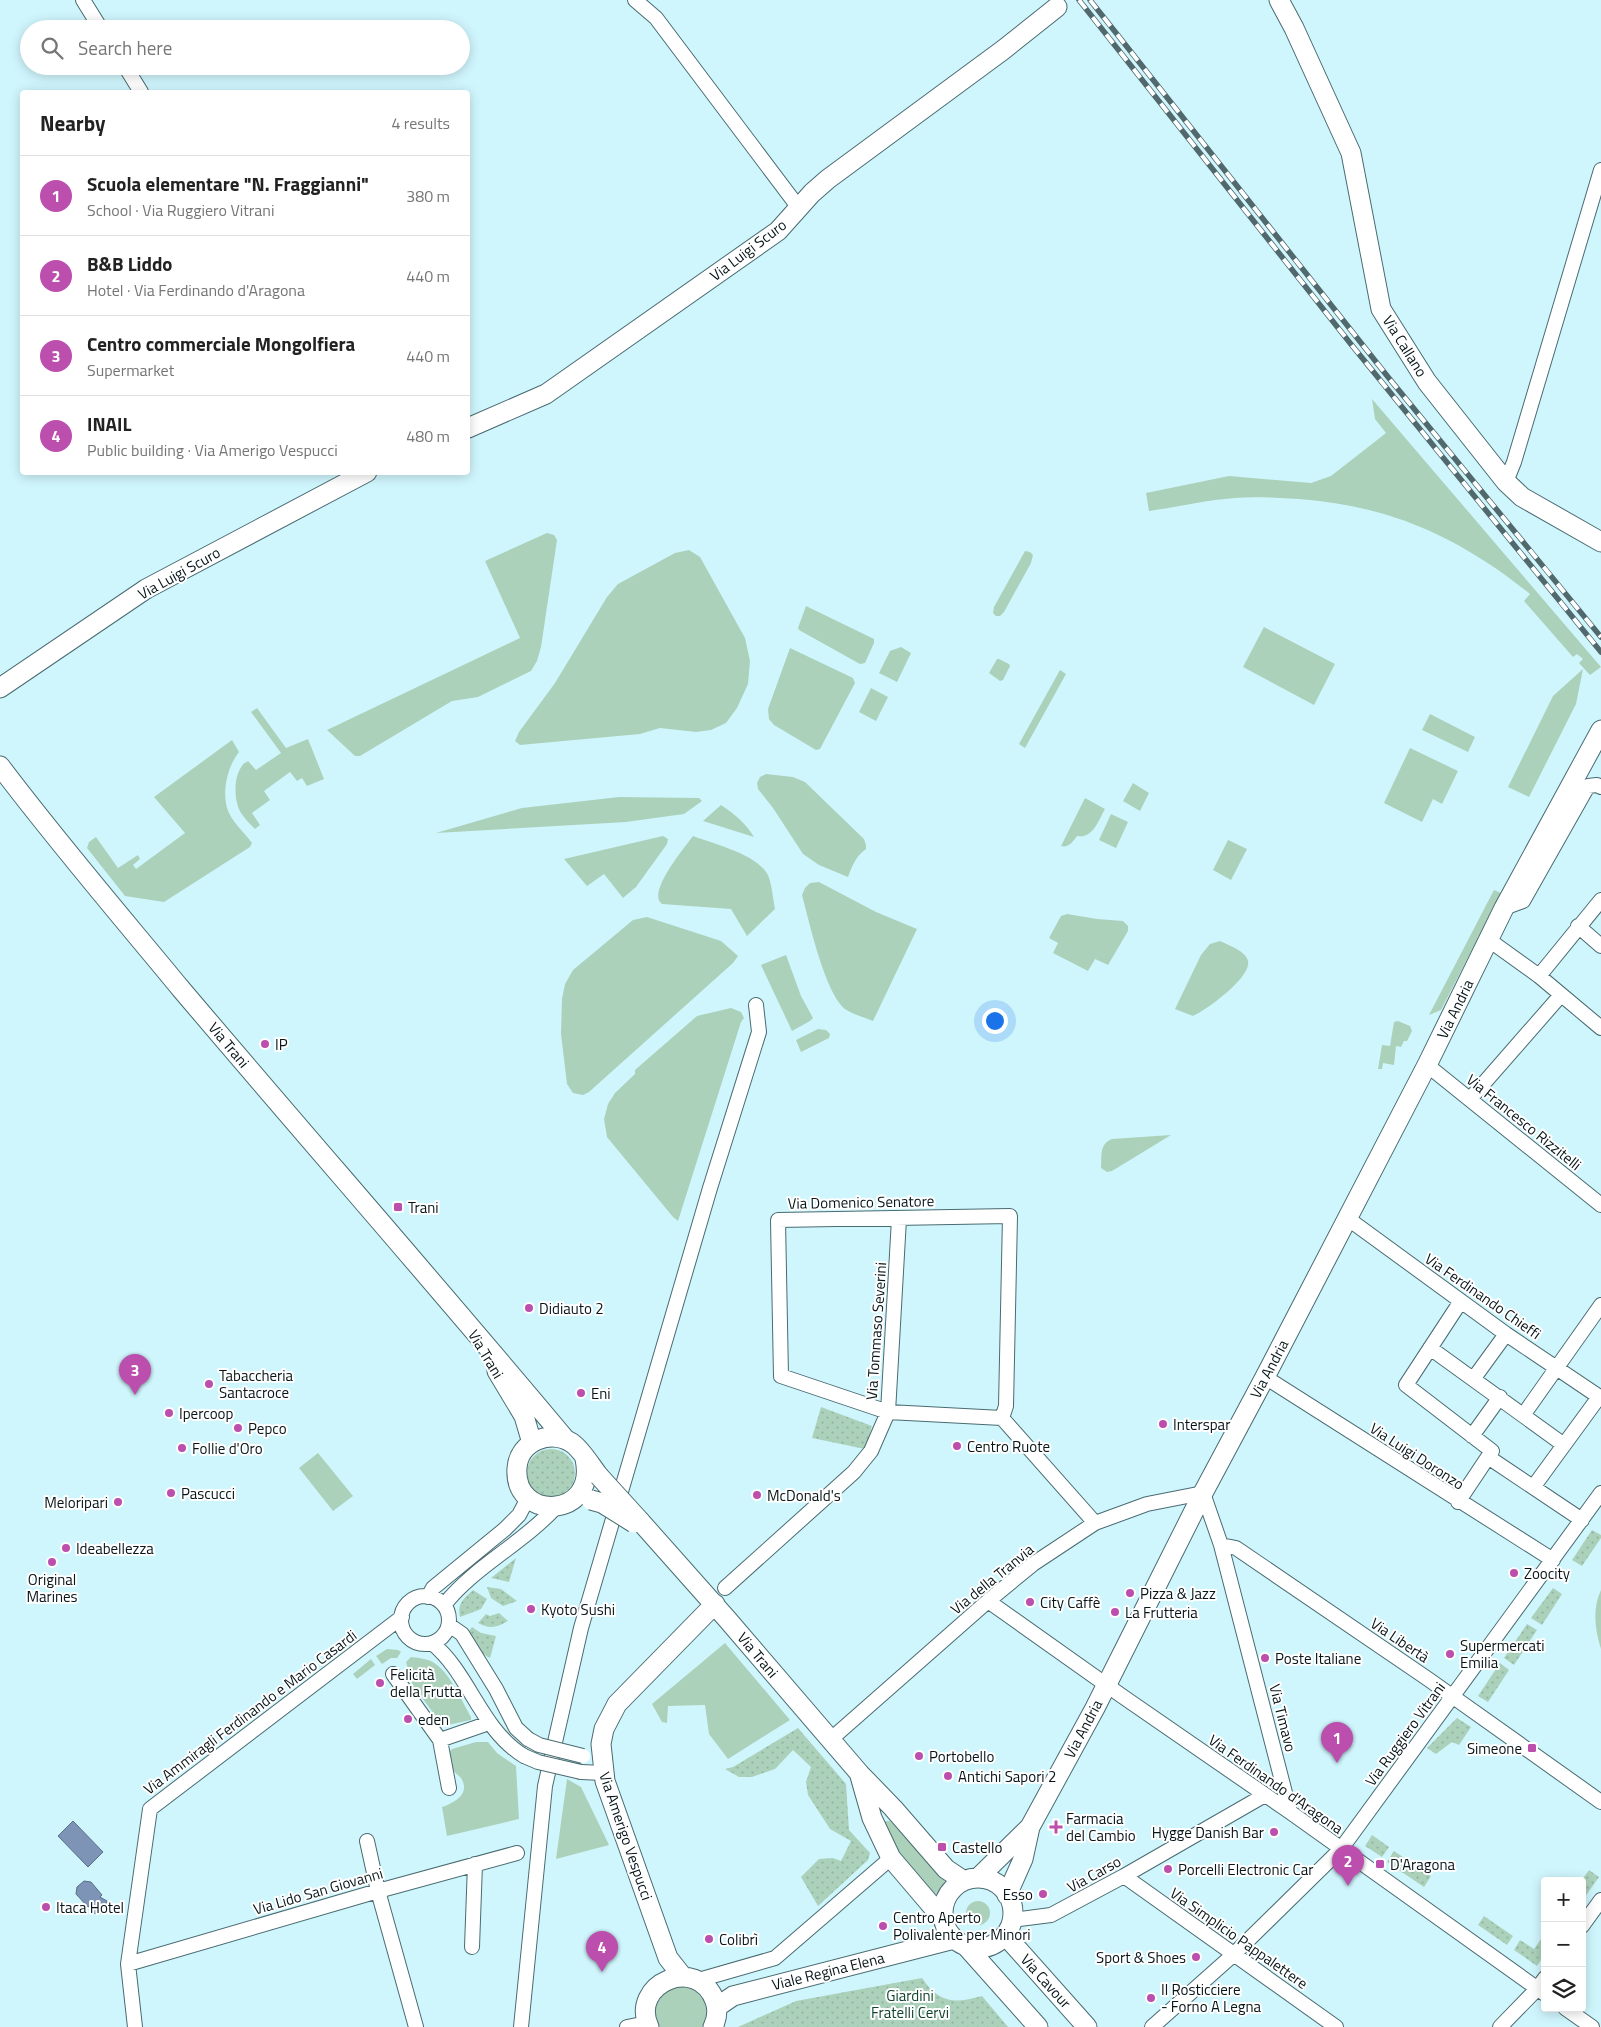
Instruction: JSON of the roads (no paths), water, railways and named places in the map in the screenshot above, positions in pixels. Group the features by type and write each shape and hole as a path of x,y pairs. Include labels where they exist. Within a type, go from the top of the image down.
{"main road":[{"name":"Via Callano","path":"1279,0 1294,28 1351,153 1381,309 1427,382 1506,482 1522,497 1601,542"},
{"name":"Via Luigi Scuro","path":"470,427 546,394 778,231 828,179 1003,50 1057,7"},
{"name":"Via Luigi Scuro","path":"0,688 146,589 361,475"},
{"name":"Via Andria","path":"1007,1894 1023,1860 1030,1827 1106,1685 1203,1493 1427,1065 1504,908 1599,743"},
{"name":"Via Trani","path":"0,766 50,832 304,1135 465,1318 566,1440 581,1451 585,1460 639,1524"},
{"name":"Via Trani","path":"465,1318 524,1416 532,1443"},
{"path":"566,1440 548,1437 532,1443 520,1456 517,1465 519,1483 528,1498 546,1507 556,1507 584,1499 582,1490 587,1470 585,1460"},
{"name":"Via Trani","path":"584,1499 602,1503 639,1524 654,1536 830,1740 946,1869 971,1879"},
{"name":"Via Amerigo Vespucci","path":"709,1991 668,1958 603,1764 604,1729 617,1704 714,1604"},
{"name":"Via Trani","path":"860,1774 872,1818 891,1858 943,1918"},
{"name":"Via Andria","path":"971,1879 1030,1827"},
{"path":"959,1942 981,1948 990,1946 1008,1928 1013,1911 1007,1894 995,1882 971,1879 957,1884 947,1896 942,1911 943,1918 948,1932 1038,2027"},
{"name":"Via Cavour","path":"1008,1928 1087,2027"},
{"name":"Viale Regina Elena","path":"661,1982 672,1978 709,1991 959,1942"},
{"path":"648,2025 645,2012 648,2000 653,1990 661,1982 668,1958"},
{"path":"709,1991 716,2021 713,2027"}],"street":[{"path":"83,0 95,20"},
{"path":"636,0 656,18 799,208"},
{"path":"131,75 140,90"},
{"path":"1506,482 1514,462 1601,170"},
{"path":"1504,908 1523,901 1595,787"},
{"path":"1539,976 1601,900"},
{"path":"1578,926 1601,946"},
{"path":"1489,940 1539,976 1601,1028"},
{"path":"1470,1099 1561,995"},
{"path":"521,2027 545,1786 579,1638 710,1188 759,1032 756,1005"},
{"name":"Via Francesco Rizzitelli","path":"1427,1065 1599,1198"},
{"name":"Via Domenico Senatore","path":"888,1412 781,1376 778,1220 1010,1216 1006,1406 1002,1418"},
{"name":"Via Ferdinando Chieffi","path":"1348,1218 1506,1334 1600,1397"},
{"name":"Via Tommaso Severini","path":"725,1588 854,1472 871,1451 888,1412 899,1219"},
{"path":"1458,1502 1492,1452 1406,1385 1461,1301"},
{"path":"1524,1414 1601,1305"},
{"path":"1474,1378 1506,1334"},
{"path":"1430,1348 1524,1414 1564,1445"},
{"name":"Via Luigi Doronzo","path":"1265,1377 1458,1502 1552,1560"},
{"path":"1472,1436 1500,1397"},
{"path":"1534,1486 1600,1397"},
{"path":"888,1412 1002,1418 1095,1523"},
{"path":"1488,1456 1582,1520"},
{"path":"1203,1493 1221,1545"},
{"name":"Via della Tranvia","path":"830,1740 988,1600 1033,1564 1095,1523 1147,1504 1203,1493"},
{"name":"Via Ruggiero Vitrani","path":"1152,2027 1233,1955 1341,1849 1601,1493"},
{"path":"428,1596 433,1588 506,1529 519,1515 528,1498"},
{"path":"444,1605 457,1589 543,1521 556,1507"},
{"name":"Via Libertà","path":"1221,1545 1236,1548 1601,1802"},
{"name":"Via Timavo","path":"1221,1545 1290,1812"},
{"path":"428,1596 444,1605 449,1618 449,1625 443,1636 432,1643 416,1642 410,1638 402,1625 402,1617 408,1604 414,1599 428,1596"},
{"name":"Via Ferdinando d'Aragona","path":"988,1600 1106,1685 1541,1986"},
{"name":"Via Ammiragli Ferdinando e Mario Casardi","path":"135,2027 128,1964 150,1809 402,1617"},
{"path":"449,1625 462,1634 496,1688 516,1728 528,1739 539,1745 583,1756 603,1764"},
{"path":"432,1643 445,1654 489,1723 515,1750 538,1762 581,1772 603,1764"},
{"path":"393,1674 440,1740 449,1788"},
{"path":"440,1740 489,1723"},
{"name":"Via Carso","path":"1008,1928 1052,1915 1265,1795"},
{"path":"367,1841 378,1891 416,2027"},
{"name":"Via Lido San Giovanni","path":"128,1964 378,1891 518,1853"},
{"path":"709,1991 775,1958 891,1858"},
{"path":"472,1947 475,1864"},
{"name":"Via Simplicio Pappalettere","path":"1124,1876 1336,2027"},
{"path":"1585,1922 1601,1900"},
{"path":"1500,2027 1541,1988"},
{"path":"1571,2012 1592,2027"},
{"path":"627,2027 648,2025"}],"water":[{"path":"73,1821 103,1852 88,1867 58,1836"},
{"path":"84,1881 91,1882 102,1895 100,1897 107,1901 106,1908 100,1914 93,1913 91,1910 93,1907 90,1905 88,1907 76,1894 77,1887"}],"railway":[{"path":"1079,0 1350,343 1601,652"},
{"path":"1090,0 1388,377 1601,637"}],"place":[{"name":"IP","path":"265,1044"},
{"name":"Trani","path":"398,1207"},
{"name":"Didiauto 2","path":"529,1308"},
{"name":"Tabaccheria Santacroce","path":"209,1384"},
{"name":"Eni","path":"581,1393"},
{"name":"Centro commerciale Mongolfiera","path":"135,1395"},
{"name":"Ipercoop","path":"169,1413"},
{"name":"Interspar","path":"1163,1424"},
{"name":"Pepco","path":"238,1428"},
{"name":"Centro Ruote","path":"957,1446"},
{"name":"Follie d'Oro","path":"182,1448"},
{"name":"Pascucci","path":"171,1493"},
{"name":"McDonald's","path":"757,1495"},
{"name":"Meloripari","path":"118,1502"},
{"name":"Ideabellezza","path":"66,1548"},
{"name":"Original Marines","path":"52,1562"},
{"name":"Zoocity","path":"1514,1573"},
{"name":"Pizza & Jazz","path":"1130,1593"},
{"name":"City Caffè","path":"1030,1602"},
{"name":"Kyoto Sushi","path":"531,1609"},
{"name":"La Frutteria","path":"1115,1612"},
{"name":"Supermercati Emilia","path":"1450,1654"},
{"name":"Poste Italiane","path":"1265,1658"},
{"name":"Felicità della Frutta","path":"380,1683"},
{"name":"eden","path":"408,1719"},
{"name":"Simeone","path":"1532,1748"},
{"name":"Portobello","path":"919,1756"},
{"name":"Scuola elementare \"N. Fraggianni\"","path":"1337,1763"},
{"name":"Antichi Sapori 2","path":"948,1776"},
{"name":"Farmacia del Cambio","path":"1056,1827"},
{"name":"Hygge Danish Bar","path":"1274,1832"},
{"name":"Castello","path":"942,1847"},
{"name":"D'Aragona","path":"1380,1864"},
{"name":"Porcelli Electronic Car","path":"1168,1869"},
{"name":"B&B Liddo","path":"1348,1886"},
{"name":"Esso","path":"1043,1894"},
{"name":"Itaca Hotel","path":"46,1907"},
{"name":"Centro Aperto Polivalente per Minori","path":"883,1926"},
{"name":"Colibrì","path":"709,1939"},
{"name":"Sport & Shoes","path":"1196,1957"},
{"name":"INAIL","path":"602,1972"},
{"name":"Il Rosticciere - Forno A Legna","path":"1151,1998"}],"park label":[{"name":"Giardini Fratelli Cervi","path":"910,2004"}]}
